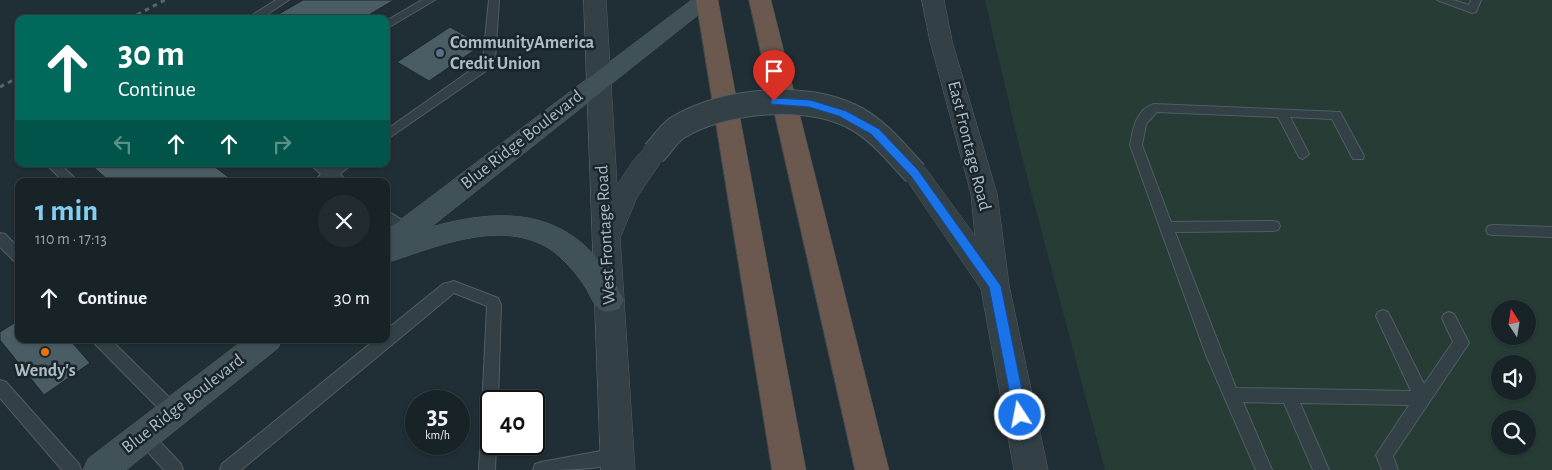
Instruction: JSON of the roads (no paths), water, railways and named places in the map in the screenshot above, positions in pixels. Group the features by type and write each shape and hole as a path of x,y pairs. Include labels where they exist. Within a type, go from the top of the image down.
{"highway":[{"path":"706,0 789,470"},
{"path":"760,0 872,470"}],"main road":[{"name":"Blue Ridge Boulevard","path":"390,243 650,41 706,0"},
{"path":"390,252 435,236 475,226 501,223 520,224 553,238 580,259 593,274 609,300"},
{"name":"Blue Ridge Boulevard","path":"100,470 173,412 253,343"}],"street":[{"name":"West Frontage Road","path":"595,0 618,463"},
{"name":"East Frontage Road","path":"933,0 941,41 984,194 995,286 1031,470"},
{"path":"941,41 949,0"},
{"path":"606,241 625,194 654,153 675,130 712,113 744,105 774,101 810,103 843,114 875,131 915,173 995,286"}],"lane":[{"path":"258,15 284,0"},
{"path":"390,24 430,0"},
{"path":"390,133 482,68 489,60 494,0"},
{"path":"1442,0 1472,10 1476,0"},
{"path":"1264,470 1231,395 1165,227 1136,145 1140,122 1154,108 1336,115 1358,156"},
{"path":"1281,112 1303,154"},
{"path":"390,123 398,128"},
{"path":"55,167 68,178"},
{"path":"319,167 330,178"},
{"path":"332,178 343,167"},
{"path":"390,218 407,230"},
{"path":"1165,227 1273,226"},
{"path":"1493,230 1552,232"},
{"path":"0,238 15,253"},
{"path":"390,336 448,288 454,287 493,302 488,470"},
{"path":"1382,316 1423,398"},
{"path":"1390,470 1384,455 1461,343 1449,318"},
{"path":"104,343 173,412"},
{"path":"228,470 382,343"},
{"path":"0,387 72,470"},
{"path":"1231,395 1423,398"},
{"path":"1289,396 1321,470"},
{"path":"143,435 175,470"},
{"path":"541,470 618,463"}],"railway":[{"path":"137,15 165,0"},
{"path":"0,87 15,79"}],"place":[{"name":"CommunityAmerica Credit Union","path":"440,53"},
{"name":"Wendy's","path":"45,352"}]}
